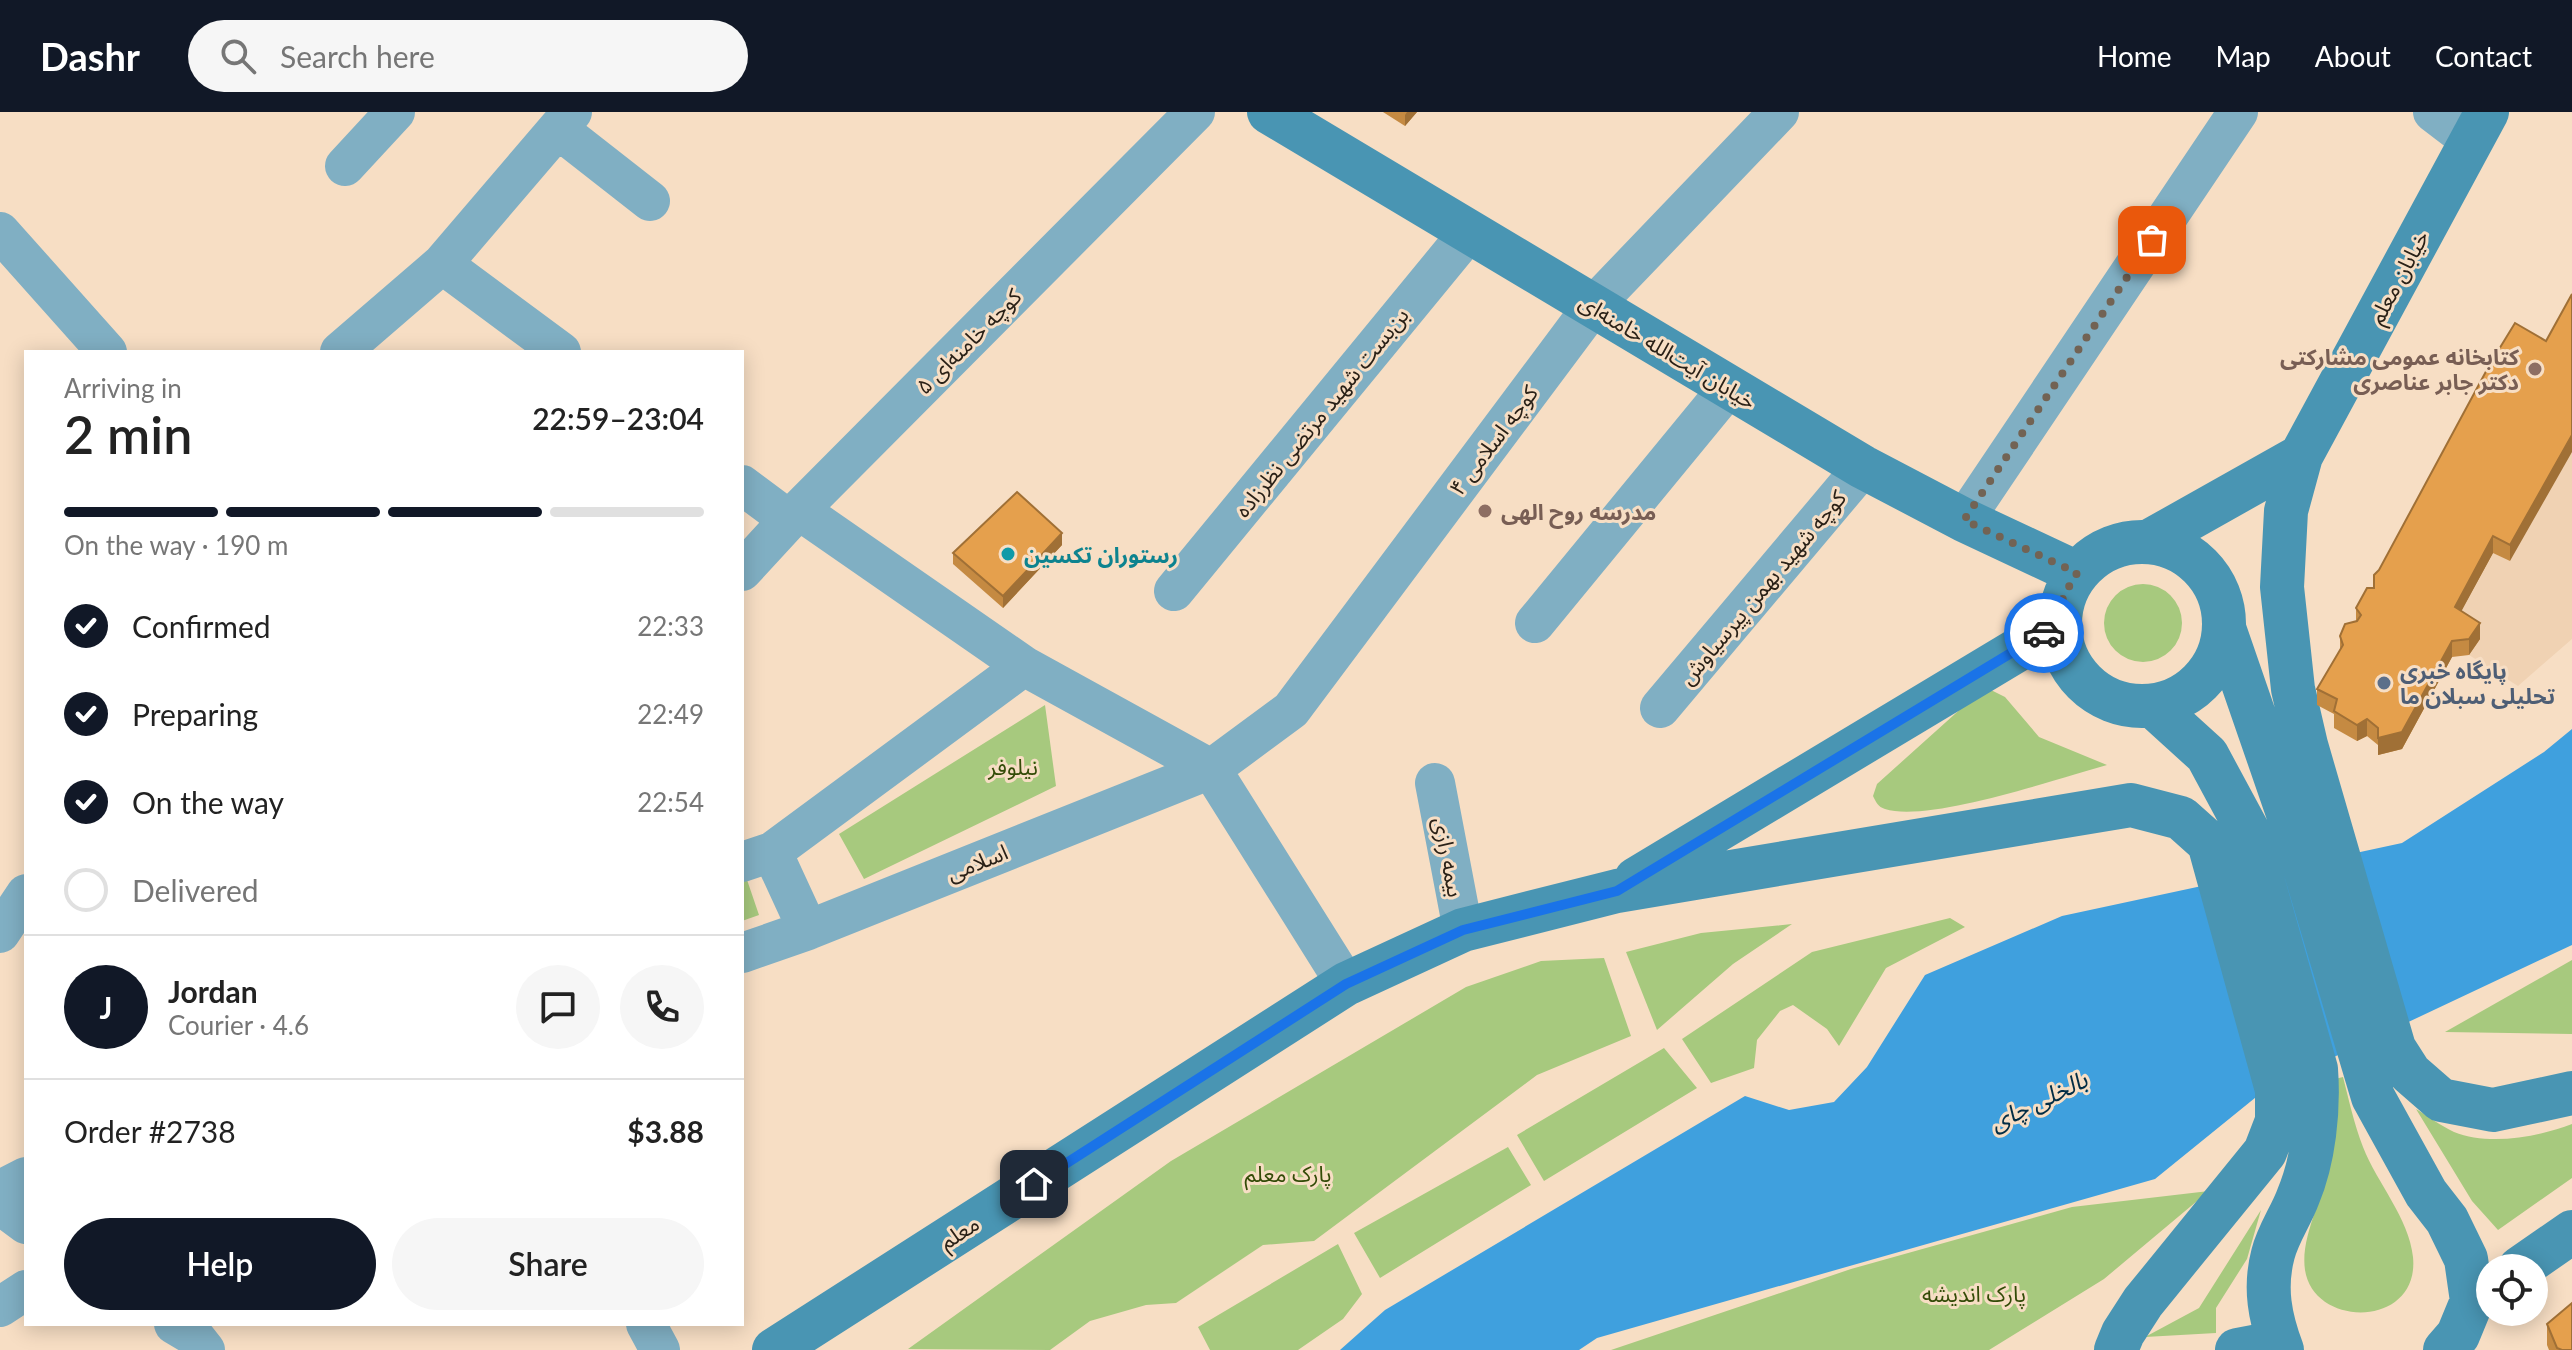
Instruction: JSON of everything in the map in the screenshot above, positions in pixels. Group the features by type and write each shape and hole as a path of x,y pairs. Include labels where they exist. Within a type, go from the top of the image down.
{"main road":[{"name":"خیابان آیت‌الله خامنه‌ای","path":"1269,112 1863,467 1964,520 2077,573"},
{"name":"خیابان معلم","path":"2309,818 2306,745 2293,689 2282,587 2286,511 2301,456 2479,127"},
{"path":"2148,542 2301,456"},
{"path":"2148,542 2173,547 2196,560 2213,580 2223,604 2225,631 2218,658 2202,681 2180,698 2153,706 2125,705 2099,695 2078,676 2064,652 2059,625 2063,597 2077,573 2098,554 2122,544 2148,542"},
{"path":"1617,891 2059,625"},
{"path":"2225,631 2309,818 2378,1052 2373,1097 2426,1193 2447,1220 2476,1283"},
{"path":"2116,1350 2143,1302 2265,1152 2277,1121 2277,1090 2229,838 2207,755 2153,706"},
{"path":"1617,891 2131,805 2181,818 2229,838 2316,1069 2318,1094 2308,1166 2299,1197 2273,1252 2268,1286 2270,1317 2266,1347"},
{"name":"معلم","path":"774,1350 1346,984 1463,930 1617,891"},
{"path":"2378,1052 2410,1073 2441,1100 2493,1110 2572,1093"},
{"path":"2540,1254 2572,1232"},
{"path":"2445,1350 2458,1335 2476,1304"}],"street":[{"path":"345,166 395,112"},
{"name":"کوچه خامنه‌ای ۵","path":"744,569 1195,112"},
{"name":"کوچه اسلامی ۴","path":"1211,769 1291,710 1593,306 1779,112"},
{"path":"1964,520 2238,112"},
{"path":"2433,112 2479,127"},
{"path":"342,350 442,264 565,121 650,201"},
{"name":"بن‌بست شهید مرتضی نظرزاده","path":"1174,591 1469,232"},
{"path":"3,243 105,350"},
{"path":"442,264 558,350"},
{"path":"1535,623 1729,387"},
{"name":"کوچه شهید بهمن پیرسیاوش","path":"1660,708 1863,467"},
{"path":"744,486 794,515 1024,666 1211,769 1346,984"},
{"path":"808,930 757,857 1024,666"},
{"name":"اسلامی","path":"744,952 808,930 1211,769"},
{"name":"بیمه رازی","path":"1435,783 1463,930"},
{"path":"0,933 24,897"},
{"path":"0,1190 24,1178"},
{"path":"0,1205 24,1223"},
{"path":"0,1307 24,1291"},
{"path":"647,1326 660,1350"}],"shaded area":[{"path":"2490,380 2572,426 2572,639 2518,686 2469,655 2479,640 2455,623"}],"green space":[{"path":"2143,584 2158,587 2171,595 2179,608 2182,623 2179,638 2171,651 2158,659 2143,662 2128,659 2115,651 2107,638 2104,623 2107,608 2115,595 2128,587"},
{"path":"1985,687 2005,697 2039,737 2107,765 1962,805 1905,812 1879,806 1873,796 1877,784"},
{"name":"نیلوفر","path":"1045,705 1056,786 864,879 839,834"},
{"path":"744,871 759,915 744,920"},
{"path":"1950,918 1965,927 1886,968 1839,1046 1827,1029 1793,1005 1780,1011 1757,1040 1754,1068 1711,1083 1682,1039 1812,952"},
{"path":"1792,924 1733,964 1657,1030 1626,952 1701,933"},
{"name":"پارک معلم","path":"1604,958 1631,1036 1537,1075 1314,1241 1263,1245 1176,1303 1146,1305 1090,1321 1050,1350 908,1349 1171,1161 1466,987 1541,961"},
{"path":"2572,960 2572,1034 2445,1032"},
{"path":"1664,1048 1697,1088 1544,1181 1517,1135"},
{"path":"2343,1077 2363,1147 2405,1228 2413,1257 2411,1280 2400,1297 2384,1308 2365,1312 2345,1311 2327,1303 2313,1289 2305,1270 2309,1230 2330,1164 2335,1079"},
{"path":"2416,1109 2454,1132 2482,1138 2529,1136 2572,1124 2572,1178 2498,1230 2472,1201"},
{"name":"پارک معلم","path":"1508,1147 1531,1185 1380,1278 1354,1233"},
{"name":"پارک اندیشه","path":"2209,1191 2104,1279 1989,1350 1611,1350 1851,1269 2072,1207"},
{"path":"2261,1210 2247,1259 2216,1308 2216,1333 2145,1337 2199,1308"},
{"name":"پارک معلم","path":"1338,1244 1362,1294 1343,1319 1298,1350 1210,1350 1198,1327"}],"water":[{"name":"بالخلی چای","path":"2572,729 2572,945 2266,1089 2155,1179 1597,1338 1579,1350 1340,1350 1385,1310 1745,1096 1789,1110 1834,1102 1867,1067 1925,975 2062,916 2402,843 2544,752"}],"building":[{"path":"2572,294 2572,435 2510,545 2493,536 2455,607 2480,623 2469,639 2452,641 2402,732 2378,738 2378,728 2367,719 2357,725 2334,711 2337,699 2317,689 2343,645 2340,636 2345,624 2357,621 2361,615 2356,608 2367,588 2374,588 2374,575 2515,323 2546,341"},
{"name":"رستوران تکسین","path":"1017,492 1062,533 1003,596 953,553"},
{"path":"2572,1303 2572,1350 2557,1348 2548,1323"}],"way so far":[{"path":"2044,633 2059,625 2063,597 2077,573 1964,520 2152,240"}],"place":[{"name":"کتابخانه عمومی مشارکتی دکتر جابر عناصری","path":"2535,369"},
{"name":"مدرسه روح الهی","path":"1485,511"},
{"name":"رستوران تکسین","path":"1008,554"},
{"name":"پایگاه خبری تحلیلی سبلان ما","path":"2384,683"}],"route":[{"path":"1034,1184 1346,984 1463,930 1617,891 2044,633"}]}
